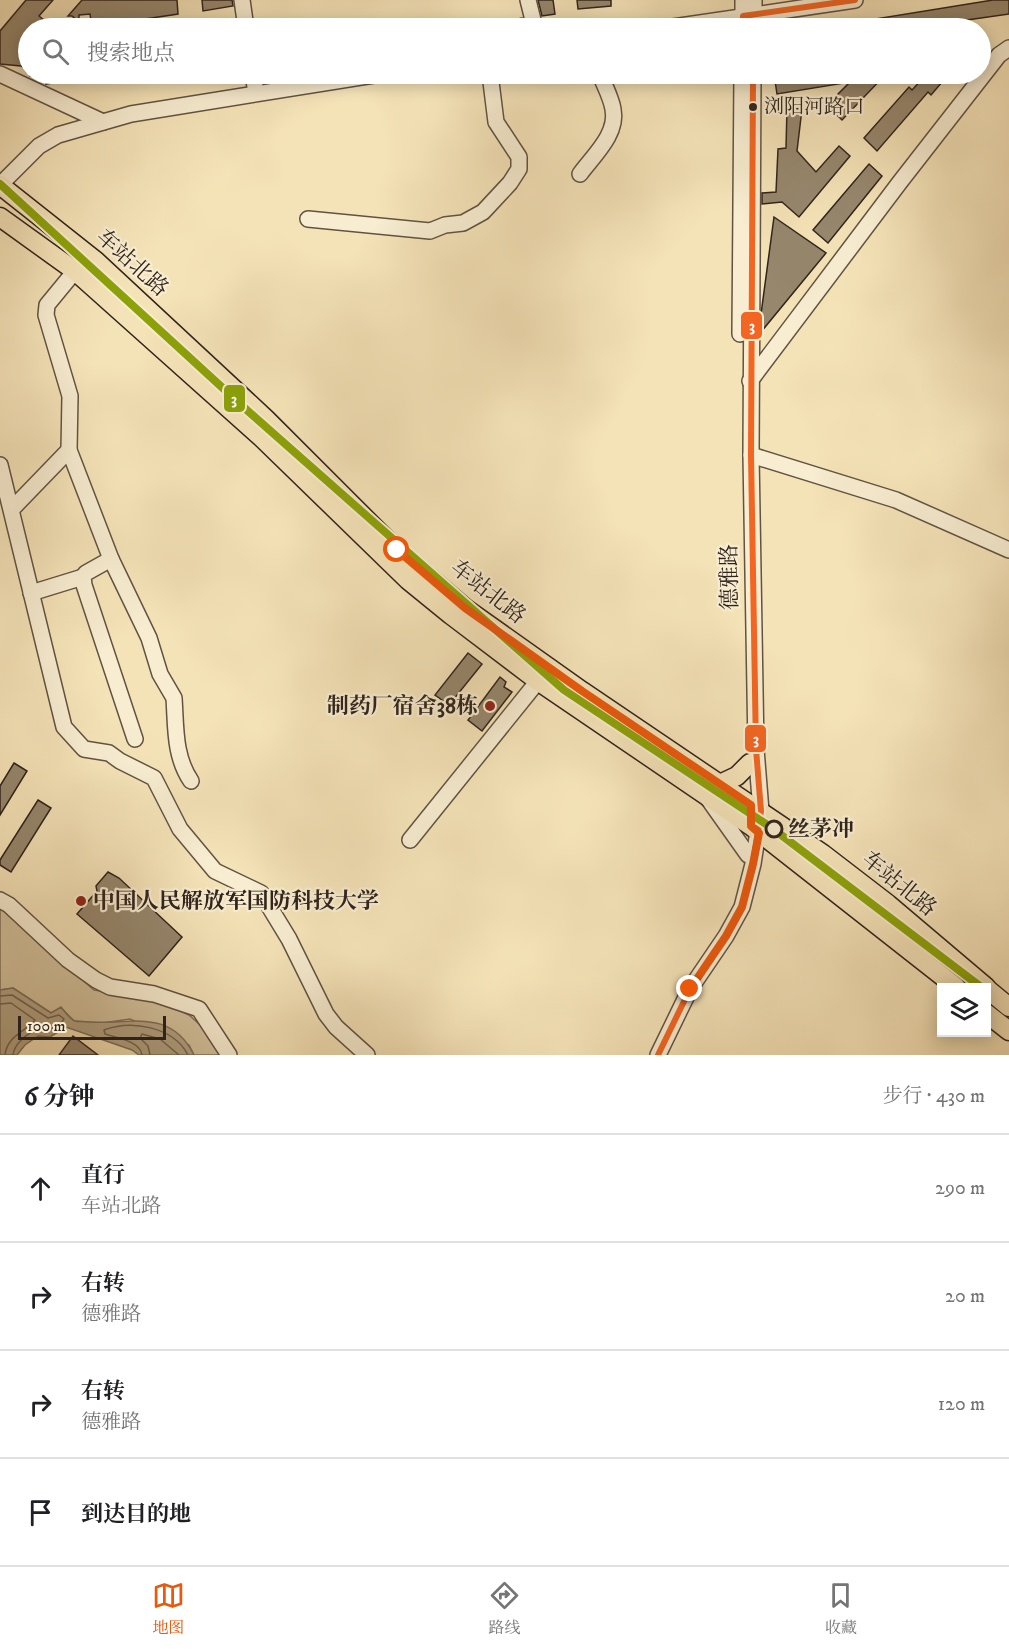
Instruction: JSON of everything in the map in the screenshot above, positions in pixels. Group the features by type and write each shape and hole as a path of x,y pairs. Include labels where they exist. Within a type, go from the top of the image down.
{"main road":[{"name":"车站北路","path":"0,185 96,261 266,418 397,550 465,608 582,691 720,784 755,819 892,936 951,983"},
{"name":"车站北路","path":"0,217 75,271 263,439 408,580 538,681 707,798 755,819 823,854 888,904 980,983"},
{"path":"720,784 737,776 750,763"},
{"name":"车站北路","path":"991,992 1009,1007"},
{"path":"991,1016 1009,1031"}],"street":[{"path":"242,0 245,18"},
{"path":"528,0 532,18"},
{"path":"743,0 749,18 855,0"},
{"path":"991,65 999,55 1009,48"},
{"path":"0,74 18,82"},
{"path":"21,84 103,122"},
{"path":"255,84 256,93"},
{"path":"0,185 39,146 58,135 131,114 315,84"},
{"path":"308,219 430,231 446,225 463,223 483,212 510,183 519,169 519,157 496,122 491,84"},
{"path":"580,174 611,133 614,121 613,109 604,84"},
{"name":"德雅路","path":"652,1055 686,987 737,905 755,819 750,763 740,426 742,84"},
{"name":"德雅路","path":"658,1055 690,989 726,936 742,907 753,864 756,749 750,381 753,84"},
{"path":"750,381 976,84"},
{"path":"75,271 47,305 46,315 70,396 69,450 111,559 149,638 160,674 174,698 178,754 182,768 191,781"},
{"path":"12,509 69,450"},
{"path":"751,455 896,500 1009,550"},
{"path":"0,465 59,715 68,734 84,749 109,753 154,778 180,829 215,871 261,893 289,939 326,1014 336,1027 367,1055"},
{"path":"111,559 89,570 84,577 84,585 135,740"},
{"path":"31,593 84,577"},
{"path":"410,840 538,681"},
{"path":"707,798 748,855"},
{"path":"0,900 9,905 68,960 96,980 110,987 154,994 198,1009 229,1055"}],"shaded area":[{"path":"0,906 94,990 154,999 189,1015 207,1031 223,1055 194,1055 189,1045 130,1019 102,1023 74,1021 61,1008 51,1013 13,988 0,990"}],"water":[{"path":"13,988 51,1013 61,1007 75,1021 133,1021 161,1024 173,1030 184,1040 194,1055 139,1055 132,1050 66,1027 50,1037 38,1036 25,1045 17,1055 0,1055 0,990"}],"building":[{"path":"26,0 53,0 39,16 42,18 18,18 18,66 0,64 0,31"},
{"path":"82,0 177,0 178,14 152,18 91,18 90,14 79,15 79,18 68,16"},
{"path":"202,0 232,0 233,6 203,11"},
{"path":"538,0 553,0 555,14 542,16"},
{"path":"577,0 611,0 611,6 578,9"},
{"path":"993,0 1009,0 1009,14 981,18 881,18"},
{"path":"776,84 838,84 777,94"},
{"path":"848,84 876,84 842,120 827,105"},
{"path":"918,84 940,84 931,95 928,92 877,151 864,138 909,87 912,90"},
{"path":"787,108 802,109 797,151 816,172 839,146 850,156 799,217 782,202 762,204 762,193 776,192 778,149 786,148"},
{"path":"869,164 882,176 828,243 813,230"},
{"path":"774,217 826,253 761,332 761,314"},
{"path":"468,653 482,664 449,705 435,695"},
{"name":"制药厂宿舍38栋","path":"500,677 506,682 504,687 512,692 482,731 468,720"},
{"path":"14,763 27,771 0,815 0,786"},
{"path":"38,800 51,808 11,872 0,865 0,860"},
{"path":"108,872 119,878 182,937 149,976 77,914 97,891 96,886"},
{"path":"73,1036 98,1055 59,1055"}],"transit line":[{"name":"3","path":"743,18 743,16 855,0"},
{"name":"3","path":"658,1055 690,989 726,936 742,907 753,864 761,811 756,749 751,455 753,84"},
{"name":"3","path":"0,184 249,412 564,690 772,828 976,983"}],"place":[{"name":"浏阳河路口","path":"753,107"},
{"name":"制药厂宿舍38栋","path":"490,706"},
{"name":"丝茅冲","path":"774,829"},
{"name":"中国人民解放军国防科技大学","path":"81,901"}],"route":[{"path":"397,550 465,608 582,691 751,805 751,826 759,833 746,898 734,923 690,989"}]}
